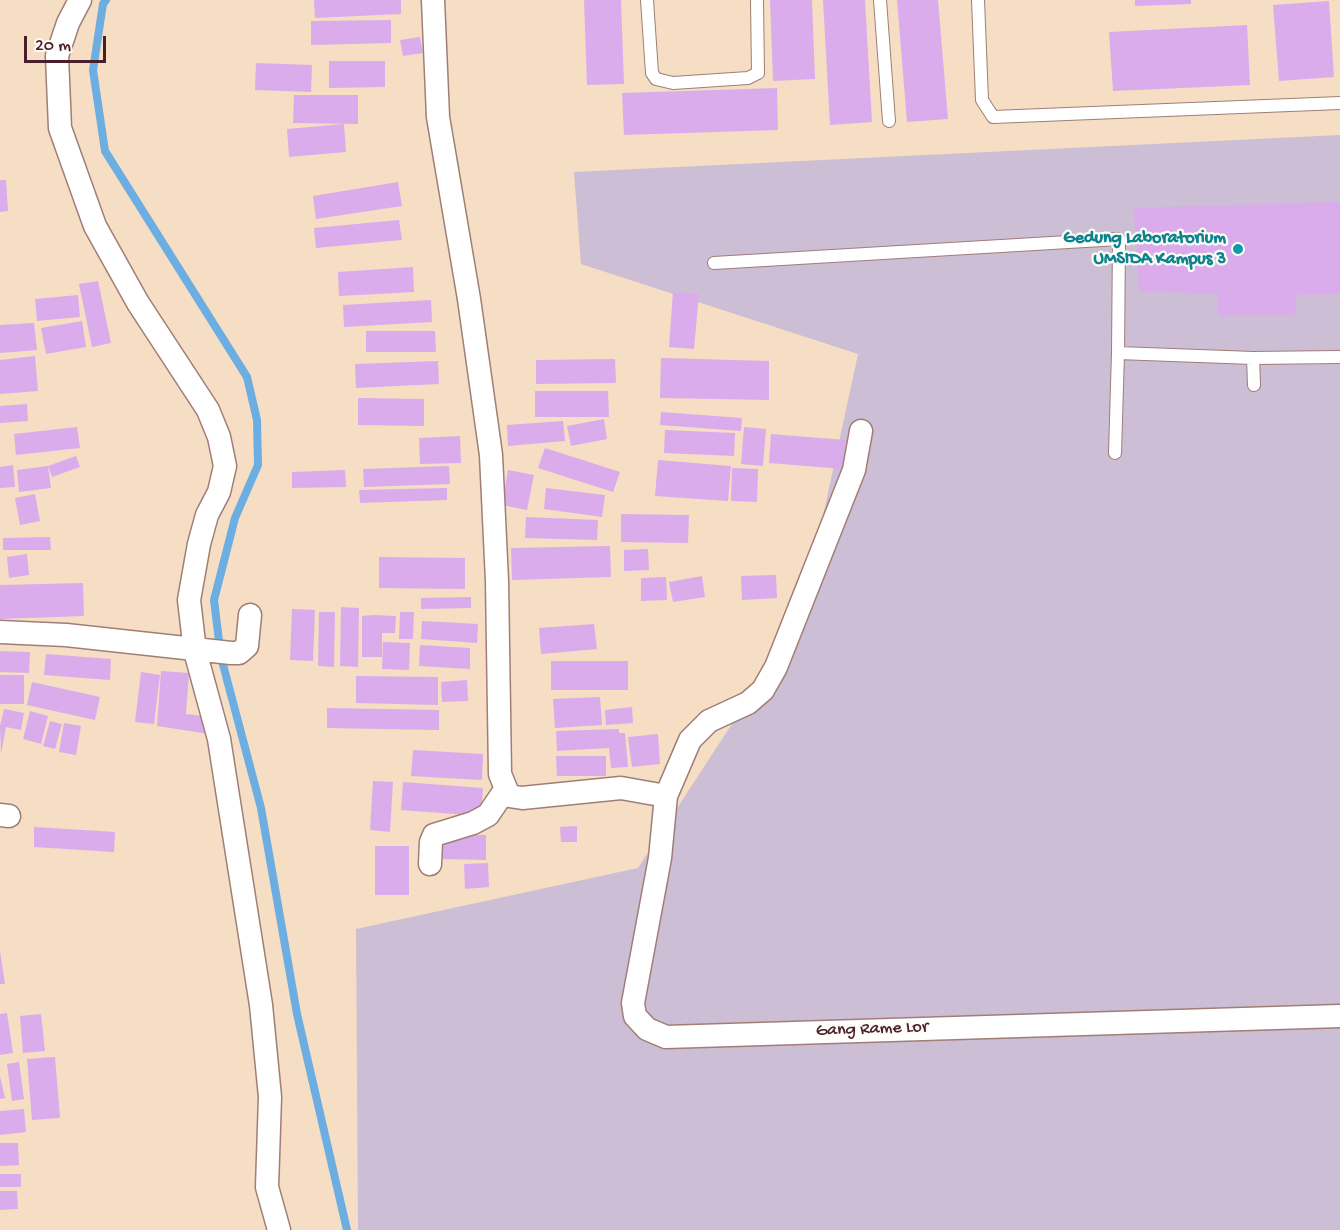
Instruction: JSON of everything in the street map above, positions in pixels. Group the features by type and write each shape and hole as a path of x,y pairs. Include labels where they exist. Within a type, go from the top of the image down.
{"street":[{"path":"80,0 68,23 57,56 60,128 95,226 138,303 208,410 219,437 225,466 219,492 207,515 193,570 189,600 219,739 261,1005 270,1097 267,1187 279,1230"},
{"path":"433,0 438,117 469,299 491,455 497,581 500,774 509,796 522,798 621,788 666,796"},
{"name":"Gang Rame Lor","path":"861,430 854,470 776,667 763,690 748,703 709,721 690,740 666,796 660,858 633,1003 635,1016 647,1029 666,1037 1340,1016"},
{"path":"0,632 66,635 200,652 239,653 247,646 250,615"},
{"path":"430,864 431,842 434,836 473,823 488,815 505,790"}],"lane":[{"path":"647,0 652,73 656,79 672,83 748,78 758,73 757,0"},
{"path":"880,0 889,121"},
{"path":"978,0 982,100 993,117 1340,103"},
{"path":"714,262 1119,239 1115,453"},
{"path":"1118,353 1253,358 1340,357"},
{"path":"1253,358 1254,385"}],"shaded area":[{"path":"1340,135 1340,1230 358,1230 356,929 638,868 801,618 858,354 581,264 574,172"}],"building":[{"path":"314,0 401,0 401,14 315,18"},
{"path":"584,0 621,0 624,84 587,85"},
{"path":"770,0 812,0 815,79 773,81"},
{"path":"823,0 865,0 872,122 830,125"},
{"path":"897,0 938,0 948,119 907,122"},
{"path":"1135,0 1191,0 1191,4 1135,6"},
{"path":"1329,1 1334,77 1279,81 1273,5"},
{"path":"391,20 391,43 311,45 311,21"},
{"path":"1247,25 1250,85 1113,91 1109,32"},
{"path":"420,37 423,53 403,56 400,40"},
{"path":"329,61 385,61 385,87 329,88"},
{"path":"256,63 312,65 311,92 255,90"},
{"path":"777,88 778,130 624,135 622,93"},
{"path":"294,95 358,95 358,124 293,123"},
{"path":"344,124 346,152 289,157 287,129"},
{"path":"0,180 6,180 8,211 0,212"},
{"path":"398,182 402,206 316,219 313,196"},
{"name":"Gedung Laboratorium UMSIDA Kampus 3","path":"1340,202 1340,294 1296,295 1295,316 1218,316 1217,294 1139,291 1134,208"},
{"path":"399,220 402,240 316,248 314,228"},
{"path":"413,267 414,292 339,296 338,272"},
{"path":"98,281 111,343 92,347 79,284"},
{"path":"673,292 699,294 694,349 669,347"},
{"path":"78,295 80,317 37,321 35,299"},
{"path":"431,300 432,322 344,327 343,305"},
{"path":"82,321 86,347 46,354 41,328"},
{"path":"34,323 37,350 0,353 0,325"},
{"path":"366,331 435,331 436,352 366,352"},
{"path":"35,356 38,391 0,394 0,360"},
{"path":"661,358 769,361 769,400 660,398"},
{"path":"615,359 616,383 536,384 536,360"},
{"path":"438,361 439,384 356,388 355,364"},
{"path":"535,391 608,391 609,417 535,417"},
{"path":"358,398 424,399 424,426 358,425"},
{"path":"27,404 28,421 0,423 0,406"},
{"path":"661,412 742,418 741,431 660,425"},
{"path":"604,419 607,439 571,446 567,426"},
{"path":"563,421 565,441 508,446 507,425"},
{"path":"77,427 80,448 16,455 14,434"},
{"path":"744,427 766,429 763,466 741,464"},
{"path":"665,430 735,433 734,456 664,453"},
{"path":"771,434 845,440 843,469 769,463"},
{"path":"460,436 461,463 420,464 419,438"},
{"path":"545,448 620,472 613,492 538,468"},
{"path":"76,456 80,467 52,477 48,466"},
{"path":"658,460 731,466 728,501 655,496"},
{"path":"13,465 15,487 0,488 0,467"},
{"path":"48,466 51,488 19,492 17,470"},
{"path":"449,466 450,484 364,487 363,469"},
{"path":"732,468 758,469 757,502 731,501"},
{"path":"345,470 346,487 292,488 292,472"},
{"path":"508,470 534,475 527,510 502,505"},
{"path":"447,488 447,500 360,503 359,490"},
{"path":"546,488 605,495 602,517 544,509"},
{"path":"35,494 40,521 20,525 15,498"},
{"path":"621,514 689,515 688,543 621,542"},
{"path":"526,517 598,520 597,540 525,538"},
{"path":"50,537 51,550 3,550 3,538"},
{"path":"610,546 611,577 512,580 511,548"},
{"path":"648,549 649,570 624,571 624,550"},
{"path":"27,554 29,575 9,578 7,557"},
{"path":"379,557 465,558 465,589 379,588"},
{"path":"776,575 777,598 742,600 741,576"},
{"path":"702,576 705,597 673,602 669,582"},
{"path":"666,577 667,600 641,601 641,578"},
{"path":"83,583 84,616 0,619 0,585"},
{"path":"471,597 471,608 421,609 421,598"},
{"path":"341,607 359,608 358,667 340,666"},
{"path":"292,609 315,610 313,661 290,660"},
{"path":"319,612 335,612 334,667 318,666"},
{"path":"400,612 414,612 413,639 399,639"},
{"path":"362,616 396,616 395,633 382,633 382,657 362,657"},
{"path":"422,621 478,624 477,643 421,639"},
{"path":"594,624 597,649 541,654 539,628"},
{"path":"383,642 410,643 409,670 382,669"},
{"path":"420,645 470,648 470,669 419,666"},
{"path":"0,651 30,652 29,673 0,672"},
{"path":"46,654 111,659 110,680 44,675"},
{"path":"551,661 628,661 628,690 551,690"},
{"path":"161,671 189,673 186,714 211,717 209,734 157,726"},
{"path":"141,672 160,675 154,724 135,722"},
{"path":"0,675 24,675 24,704 0,704"},
{"path":"356,676 438,677 438,705 356,703"},
{"path":"467,680 468,701 442,702 441,682"},
{"path":"32,682 100,697 95,720 27,705"},
{"path":"600,697 602,725 555,728 553,699"},
{"path":"632,707 633,723 606,725 605,710"},
{"path":"327,708 439,710 439,730 327,728"},
{"path":"4,709 24,713 21,730 6,727 1,754 0,726"},
{"path":"30,711 48,716 41,744 23,739"},
{"path":"50,721 62,724 55,749 43,746"},
{"path":"64,723 81,726 76,755 59,752"},
{"path":"619,729 619,733 625,733 628,767 611,768 609,748 557,751 556,731"},
{"path":"658,734 660,764 632,767 628,737"},
{"path":"413,750 483,754 482,780 411,776"},
{"path":"556,756 606,756 606,776 557,776"},
{"path":"373,781 393,782 390,832 370,830"},
{"path":"403,782 483,788 481,816 401,810"},
{"path":"577,826 577,842 561,842 560,827"},
{"path":"34,827 115,832 114,852 34,847"},
{"path":"442,834 486,835 486,860 442,859"},
{"path":"375,846 409,846 409,895 375,895"},
{"path":"488,863 489,887 465,889 464,864"},
{"path":"0,951 5,984 0,984"},
{"path":"7,1013 13,1053 0,1055 0,1014"},
{"path":"41,1014 45,1051 23,1053 20,1016"},
{"path":"55,1057 60,1118 32,1120 27,1059"},
{"path":"19,1062 24,1099 12,1101 7,1064"},
{"path":"0,1076 5,1098 0,1099"},
{"path":"24,1109 26,1132 0,1135 0,1111"},
{"path":"0,1143 18,1143 19,1165 0,1166"},
{"path":"0,1174 21,1174 21,1187 0,1187"},
{"path":"0,1191 17,1191 18,1209 0,1210"}],"waterway":[{"path":"106,0 103,4 93,70 105,151 247,377 257,420 258,465 235,518 214,600 220,649"},
{"path":"221,657 261,808 297,1014 347,1230"}],"place":[{"name":"Gedung Laboratorium UMSIDA Kampus 3","path":"1238,249"}]}
